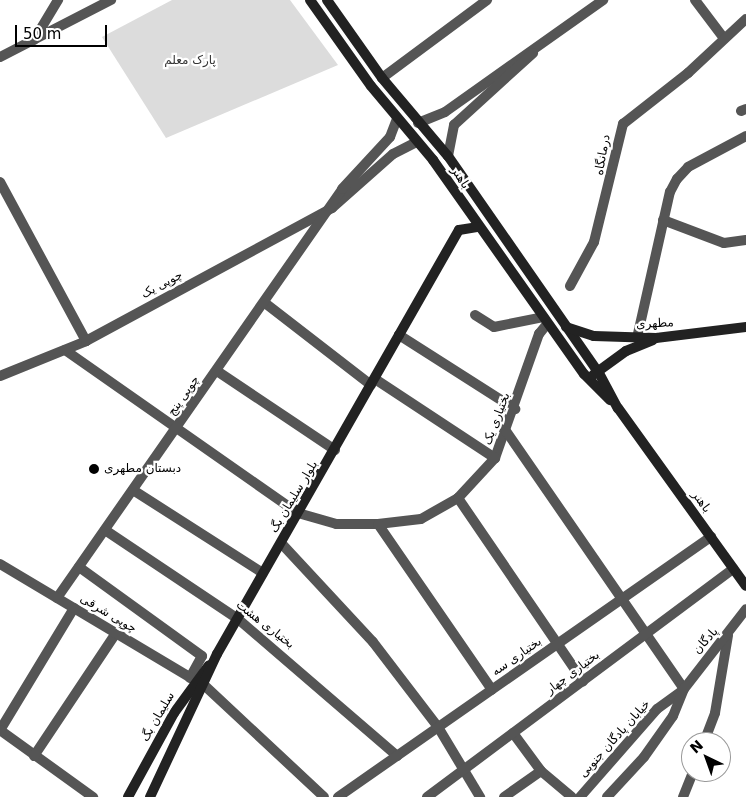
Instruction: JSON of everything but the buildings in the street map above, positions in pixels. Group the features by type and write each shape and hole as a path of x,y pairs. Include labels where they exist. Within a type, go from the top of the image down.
{"main road":[{"name":"باهنر","path":"310,0 397,119 417,142 584,374 618,408"},
{"name":"باهنر","path":"327,0 382,78 418,123 448,156 599,373 618,408 746,586"},
{"name":"بلوار سلیمان بگ","path":"150,797 197,681 217,654 238,619 459,230 467,225 477,226"},
{"name":"مطهری","path":"566,327 594,336 637,338 656,338 746,327"},
{"path":"584,374 599,373 626,351 656,338"},
{"name":"سلیمان بگ","path":"128,797 197,681"}],"street":[{"path":"33,42 58,0"},
{"path":"0,57 33,42 111,0"},
{"path":"382,78 487,0"},
{"path":"418,123 445,112 603,0"},
{"path":"695,0 723,37"},
{"name":"درمانگاه","path":"570,286 594,242 623,124 688,73 723,37 746,19"},
{"path":"448,156 454,125 517,72 543,41"},
{"path":"332,208 342,189 390,137 397,119"},
{"path":"637,338 670,192 688,167 746,136"},
{"name":"چوپی یک","path":"0,376 86,340 332,208 393,154 417,142"},
{"path":"0,182 86,340"},
{"name":"چوپی پنج","path":"57,598 332,208"},
{"path":"663,220 724,243 746,240"},
{"path":"266,303 373,382 495,458"},
{"path":"475,315 494,328 545,321"},
{"name":"بختیاری یک","path":"65,350 298,513 336,524 378,524 421,520 458,498 495,458 515,409 545,321"},
{"path":"399,335 515,409"},
{"path":"217,371 335,450"},
{"path":"506,431 684,689 673,716 644,757 607,797"},
{"path":"133,490 263,573"},
{"path":"458,498 560,642 583,681"},
{"path":"378,524 492,690"},
{"name":"بختیاری هشت","path":"105,530 238,619 397,756"},
{"name":"بختیاری سه","path":"338,797 711,537"},
{"path":"281,543 373,642 438,727 480,797"},
{"name":"چوپی شرقی","path":"0,564 197,681 324,797"},
{"path":"79,567 202,656 197,681"},
{"name":"بختیاری چهار","path":"427,797 733,569"},
{"path":"74,608 0,726 3,733 93,797"},
{"name":"پادگان","path":"684,689 728,636 746,609"},
{"path":"34,756 116,634"},
{"path":"708,732 715,713 728,636"},
{"name":"خیابان پادگان جنوبی","path":"580,797 657,709 684,689"},
{"path":"513,733 541,771 572,797"},
{"path":"504,797 541,771"},
{"path":"683,797 689,782"}],"green space":[{"name":"پارک معلم","path":"172,0 290,0 338,65 166,138 102,37"}],"place":[{"name":"دبستان مطهری","path":"94,469"}]}
